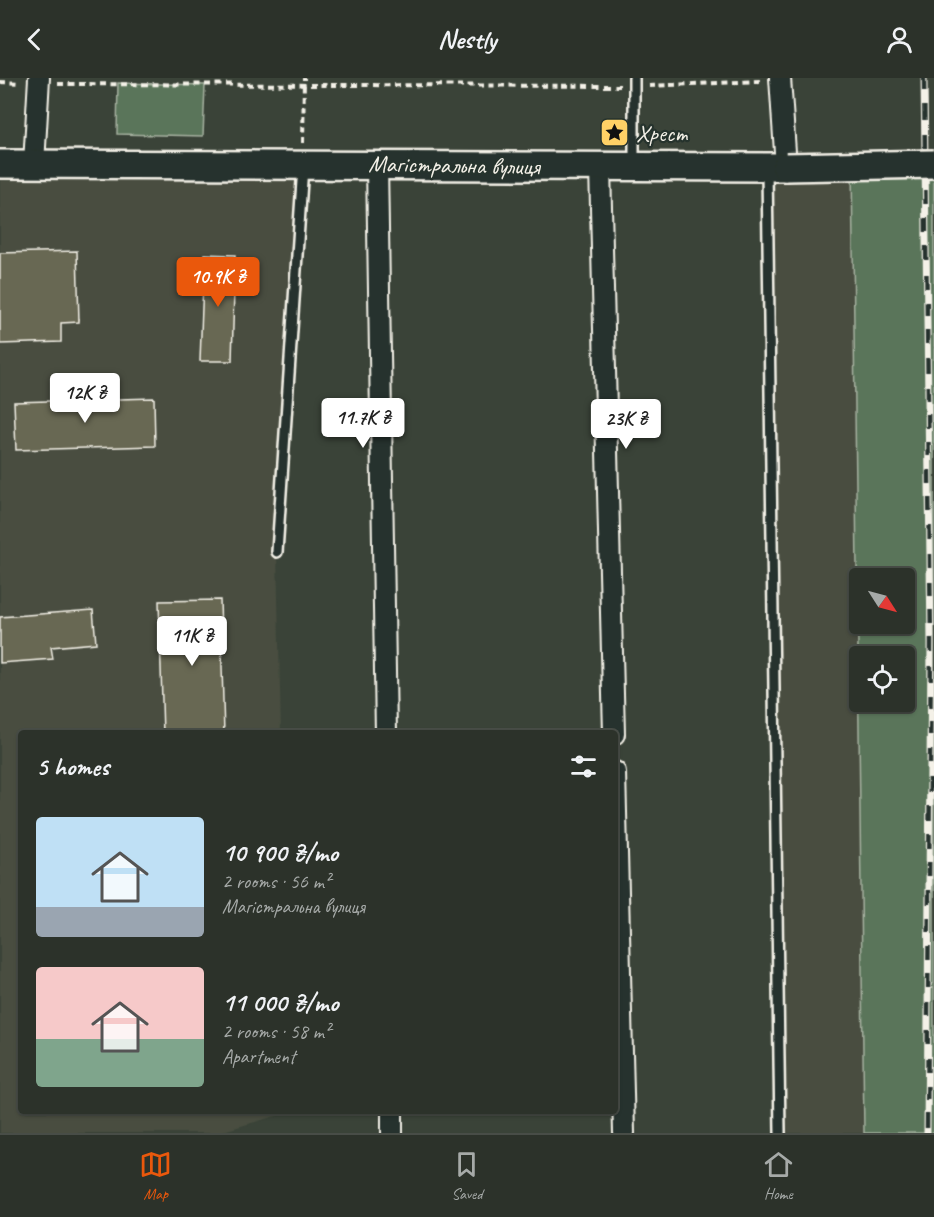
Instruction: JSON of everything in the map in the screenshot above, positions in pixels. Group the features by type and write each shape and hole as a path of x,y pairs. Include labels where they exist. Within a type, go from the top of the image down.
{"main road":[{"name":"Магістральна вулиця","path":"0,164 776,167 934,164"}],"street":[{"path":"776,167 780,79"},
{"path":"34,164 39,81"},
{"path":"377,165 386,730"},
{"path":"600,166 614,730"},
{"path":"618,892 624,1133"},
{"path":"392,1114 392,1133"}],"lane":[{"path":"634,82 634,167"},
{"path":"277,552 303,164"},
{"path":"776,167 780,1133"}],"path":[{"path":"303,164 304,78"},
{"path":"39,81 303,84 780,79"}],"shaded area":[{"path":"0,164 303,164 277,552 281,730 18,730 18,1114 283,1114 216,1133 0,1133"},
{"path":"852,166 857,568 849,568 849,634 858,634 858,646 849,646 849,712 859,712 864,1133 780,1133 767,167"}],"green space":[{"path":"118,83 205,85 203,136 117,134"},
{"path":"934,165 934,1133 864,1133 859,712 915,712 915,646 858,646 858,634 915,634 915,568 857,568 852,166"}],"building":[{"path":"77,251 79,322 61,323 61,342 0,344 0,253"},
{"path":"204,254 235,255 232,361 200,361"},
{"path":"154,398 155,446 16,450 14,402"},
{"path":"220,600 224,730 163,730 159,601"},
{"path":"93,610 96,643 51,647 53,659 0,663 0,617"}],"railway":[{"path":"924,78 931,643 927,1133"}],"place":[{"name":"Хрест","path":"615,133"}]}
